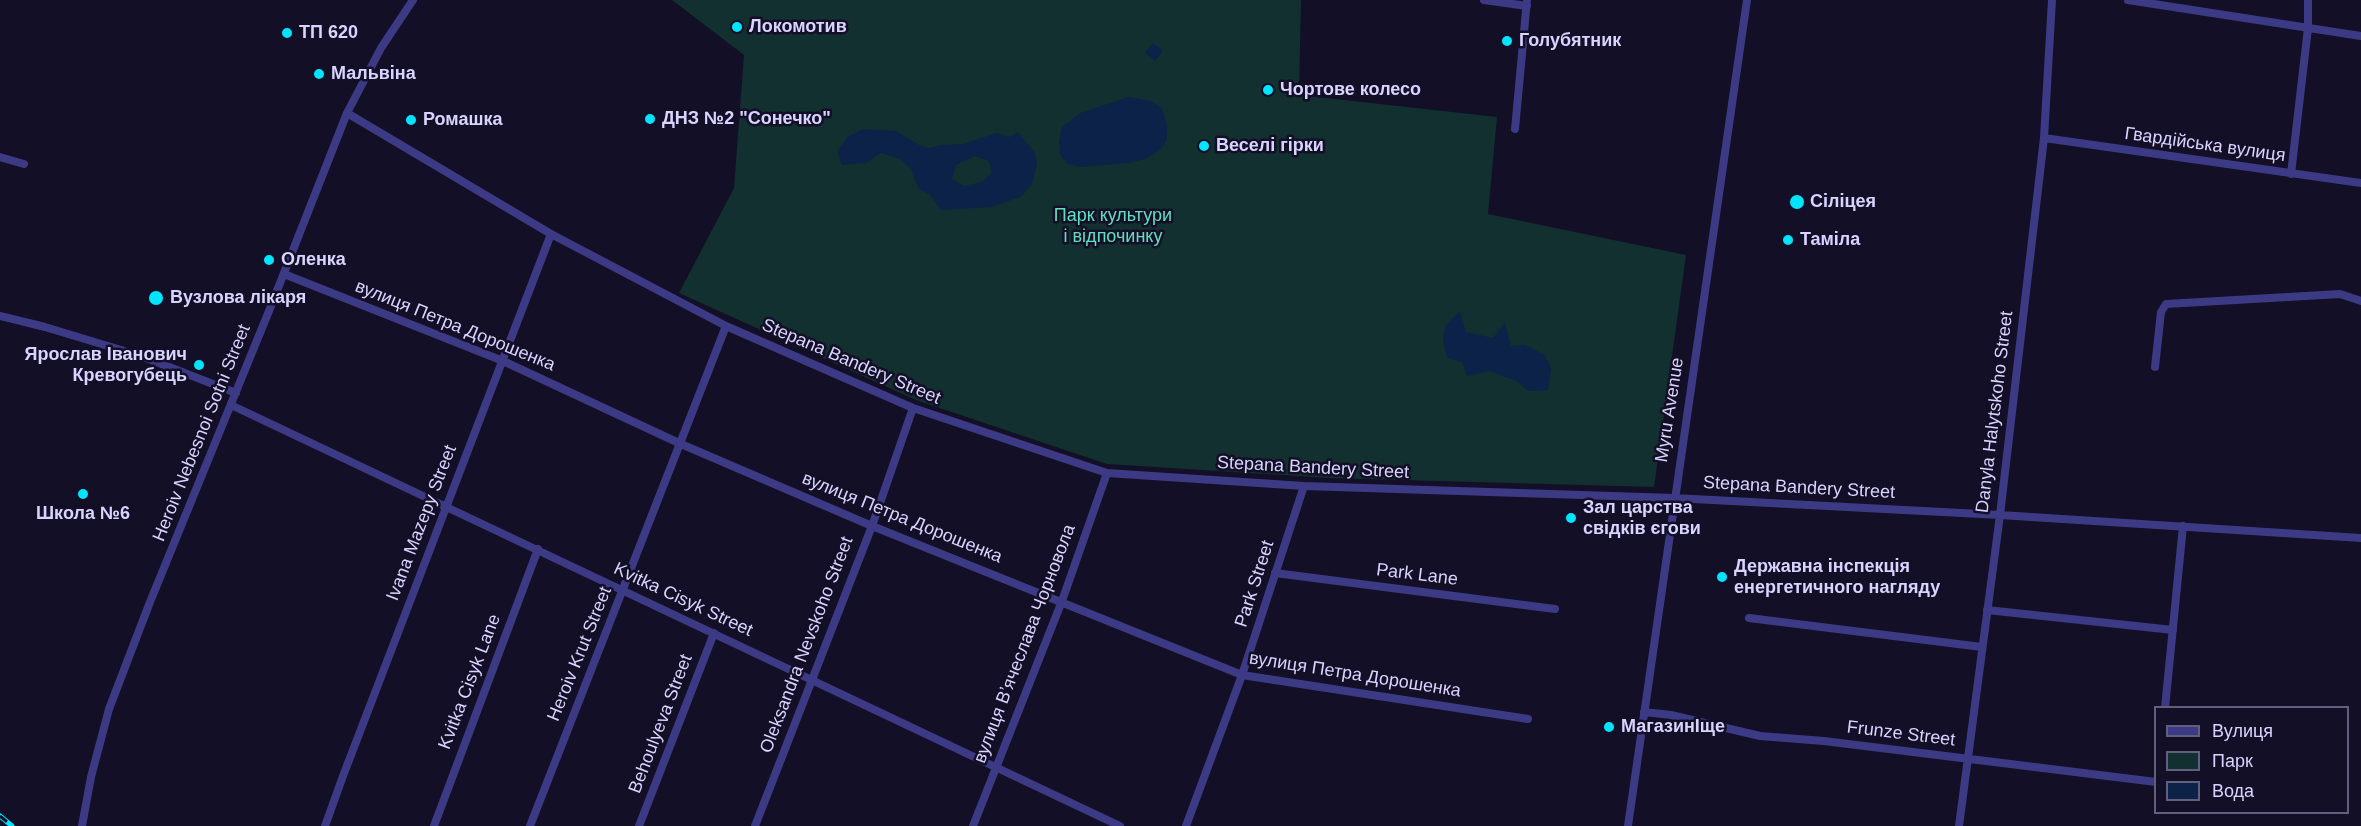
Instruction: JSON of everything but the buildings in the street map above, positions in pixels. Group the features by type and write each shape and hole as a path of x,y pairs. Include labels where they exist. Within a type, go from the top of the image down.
{"street":[{"name":"Heroiv Nebesnoi Sotni Street","path":"82,826 109,709 158,583 284,274 347,112 381,48 413,0"},
{"path":"1484,0 1527,3 1515,129"},
{"name":"Myru Avenue","path":"1628,826 1747,0"},
{"name":"Danyla Halytskoho Street","path":"1959,826 2000,515 2044,138 2052,0"},
{"path":"2128,0 2361,36"},
{"path":"2291,174 2308,28 2308,0"},
{"name":"Stepana Bandery Street","path":"347,112 551,234 726,326 913,408 1107,473 1304,486 1674,498 2000,515 2361,538"},
{"name":"Гвардійська вулиця","path":"2044,138 2361,183"},
{"path":"0,157 24,164"},
{"name":"Ivana Mazepy Street","path":"326,826 445,507 551,234"},
{"name":"вулиця Петра Дорошенка","path":"284,274 503,361 681,444 872,526 1242,675 1528,719"},
{"path":"2155,367 2160,312 2166,304 2171,302 2340,294 2361,301"},
{"path":"0,316 141,356 236,393"},
{"name":"Heroiv Krut Street","path":"530,826 726,326"},
{"name":"Kvitka Cisyk Street","path":"231,405 1120,826"},
{"name":"Oleksandra Nevskoho Street","path":"755,826 872,526 913,408"},
{"name":"вулиця Вʼячеслава Чорновола","path":"973,826 1062,601 1107,473"},
{"name":"Park Street","path":"1185,826 1242,675 1304,486"},
{"path":"2165,706 2183,526"},
{"name":"Kvitka Cisyk Lane","path":"434,826 538,549"},
{"name":"Park Lane","path":"1275,573 1555,609"},
{"path":"1987,610 2172,630"},
{"path":"1749,618 1982,647"},
{"name":"Behoulyeva Street","path":"639,826 714,633"},
{"name":"Frunze Street","path":"1644,712 1671,715 1760,736 2154,782"}],"green space":[{"name":"Парк культури і відпочинку","path":"672,0 1301,0 1299,95 1497,117 1488,214 1686,255 1654,487 1330,478 1107,464 916,400 679,293 734,188 744,55"}],"water":[{"path":"1153,43 1163,51 1155,61 1145,53"},
{"path":"1128,97 1151,101 1162,108 1167,125 1167,140 1161,149 1148,158 1129,163 1082,167 1067,164 1060,154 1059,142 1062,127 1080,113"},
{"path":"863,129 896,131 919,145 929,148 963,144 997,133 1010,137 1018,132 1035,153 1037,164 1032,184 1022,196 992,207 941,210 930,195 918,188 911,169 900,159 881,153 866,163 842,165 837,152 847,137","holes":["975,156 989,161 992,172 982,182 964,186 952,179 956,165"]},
{"path":"1460,311 1466,332 1493,338 1505,322 1511,346 1525,345 1545,355 1551,369 1548,390 1528,391 1517,381 1489,371 1467,376 1462,362 1447,358 1443,342 1445,326"}],"railway":[{"path":"0,816 12,826"}],"place":[{"name":"Локомотив","path":"737,27"},
{"name":"ТП 620","path":"287,33"},
{"name":"Голубятник","path":"1507,41"},
{"name":"Мальвіна","path":"319,74"},
{"name":"Чортове колесо","path":"1268,90"},
{"name":"ДНЗ №2 \"Сонечко\"","path":"650,119"},
{"name":"Ромашка","path":"411,120"},
{"name":"Веселі гірки","path":"1204,146"},
{"name":"Сіліцея","path":"1797,202"},
{"name":"Таміла","path":"1788,240"},
{"name":"Оленка","path":"269,260"},
{"name":"Вузлова лікаря","path":"156,298"},
{"name":"Ярослав Іванович Кревогубець","path":"199,365"},
{"name":"Школа №6","path":"83,494"},
{"name":"Зал царства свідків єгови","path":"1571,518"},
{"name":"Державна інспекція енергетичного нагляду","path":"1722,577"},
{"name":"МагазинІще","path":"1609,727"}]}
